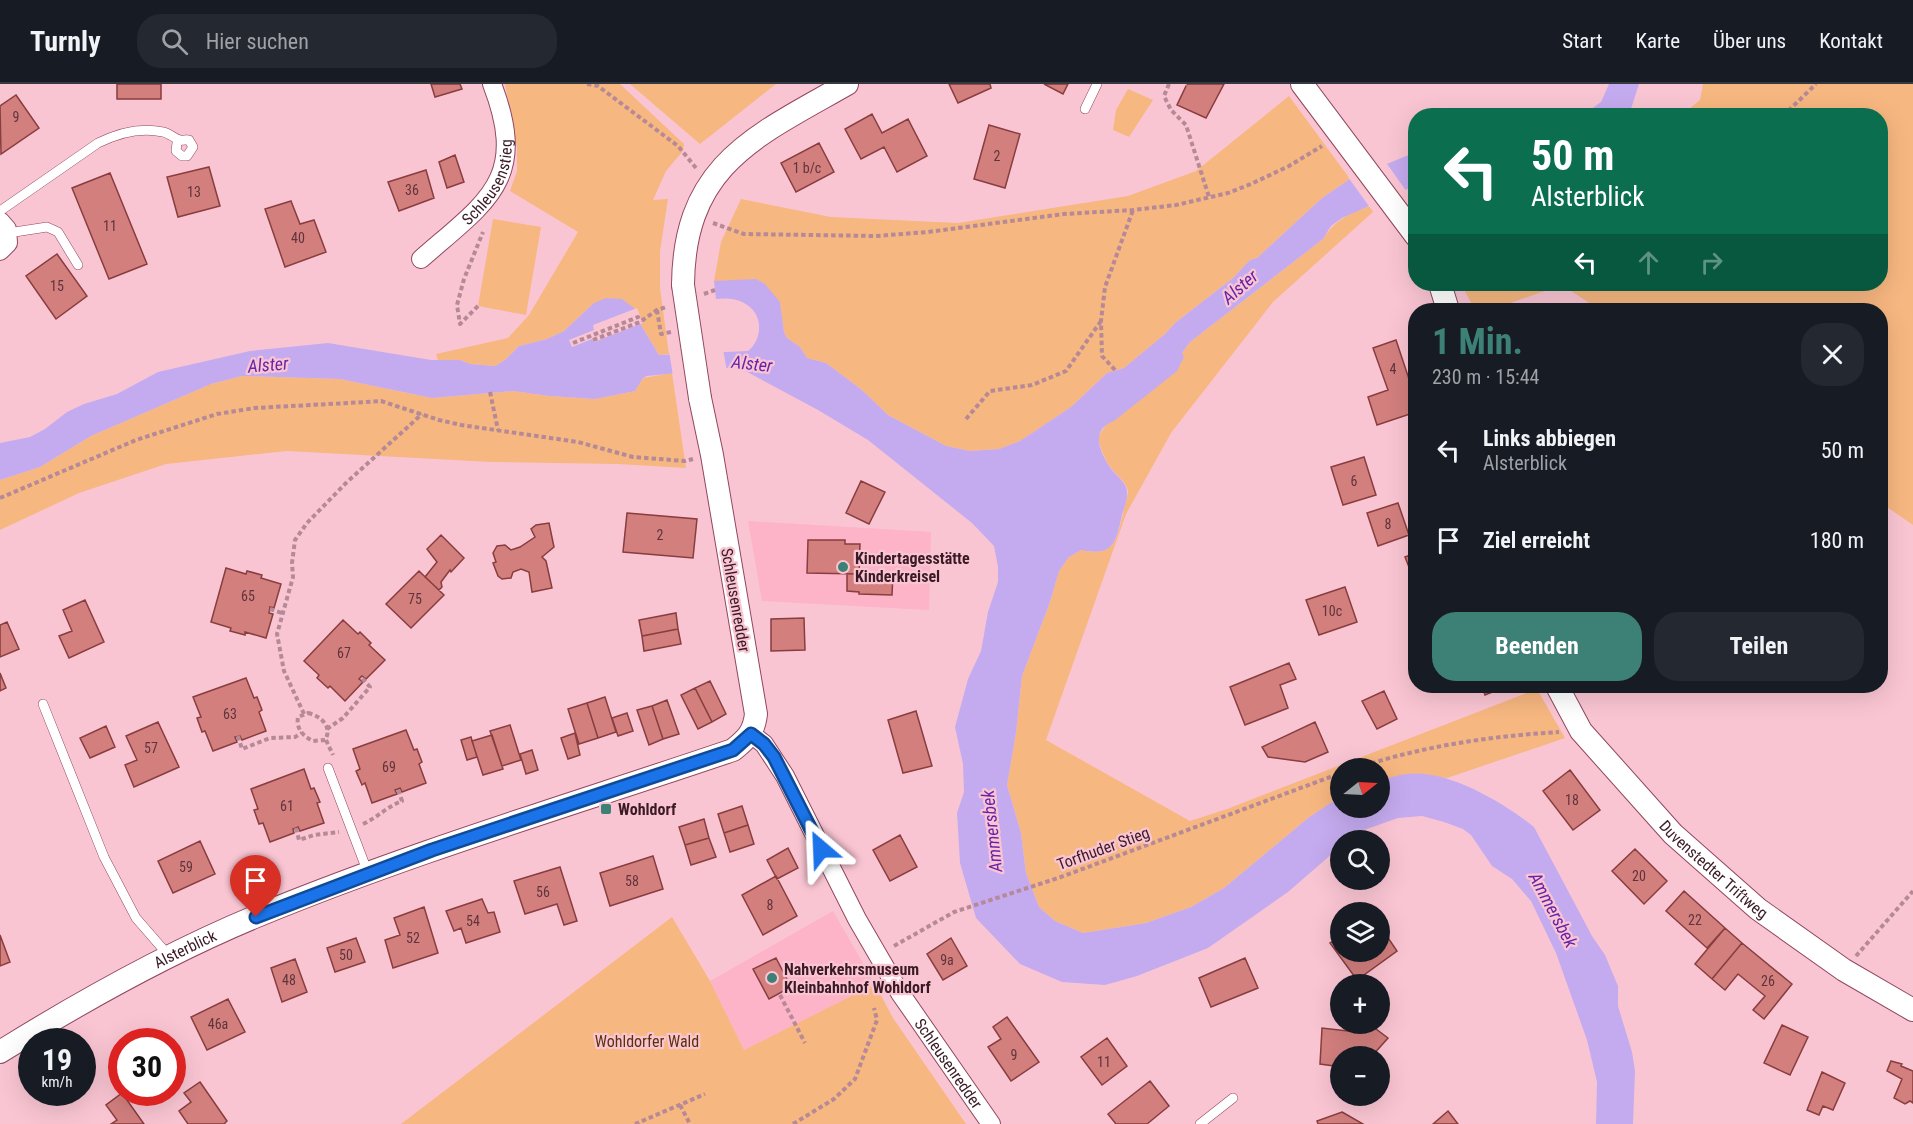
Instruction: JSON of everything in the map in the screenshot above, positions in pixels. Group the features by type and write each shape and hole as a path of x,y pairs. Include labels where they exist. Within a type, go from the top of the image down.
{"street":[{"name":"Schleusenstieg","path":"421,259 485,201 498,183 506,158 507,141 504,122 492,84"},
{"name":"Schleusenredder","path":"847,84 757,136 727,163 709,185 694,216 686,250 683,285 700,398 712,455 756,714 751,734 764,744 785,776 841,888 900,993 991,1124"},
{"path":"1302,84 1408,224"},
{"path":"0,251 8,243 4,227"},
{"name":"Duvenstedter Triftweg","path":"1561,693 1581,731 1673,834 1758,909 1844,970 1913,1010"},
{"name":"Alsterblick","path":"0,1052 48,1022 169,956 256,917 369,873 733,750 751,734"}],"lane":[{"path":"1085,109 1097,84"},
{"path":"0,211 98,142 112,136 146,130 162,132 180,140"},
{"path":"4,227 47,227 58,232 78,265"},
{"path":"43,704 104,857 136,918 169,956"},
{"path":"328,768 369,873"},
{"path":"1200,1124 1233,1098"}],"path":[{"path":"587,84 598,86 678,146 709,185"},
{"path":"1169,84 1164,96 1171,110 1186,125 1209,197"},
{"path":"1791,108 1816,84"},
{"path":"694,216 744,234 876,236 1065,214 1176,205 1251,184 1289,166 1342,136"},
{"path":"478,306 460,324 457,305 483,231 485,201"},
{"path":"1115,370 1102,356 1101,321 1105,287 1133,210"},
{"path":"593,340 640,322 657,310 661,334"},
{"path":"573,343 638,317 640,322"},
{"path":"966,418 990,392 1032,385 1066,371 1101,321"},
{"path":"490,392 498,430"},
{"path":"0,498 136,440 217,414 255,408 381,401 461,425 578,442 633,457 685,461 712,455"},
{"path":"304,714 290,685 280,656 277,634 293,577 293,547 298,534 346,483 422,414"},
{"path":"270,609 282,613"},
{"path":"327,729 343,718 370,687 361,677"},
{"path":"313,714 323,720 327,729 327,739 313,741 302,733 298,717 313,714"},
{"path":"1386,758 1505,737 1581,731"},
{"path":"238,736 242,749 270,738 295,737 302,733"},
{"name":"Torfhuder Stieg","path":"878,957 898,943 954,912 1060,877 1330,777"},
{"path":"1844,970 1913,891"},
{"path":"780,995 805,1043"},
{"path":"793,1124 834,1099 855,1079 877,1020 874,1008"},
{"path":"635,1124 705,1094"},
{"path":"680,1105 690,1124"}],"shaded area":[{"name":"Kindertagesstätte Kinderkreisel","path":"748,521 931,532 929,610 762,601"},
{"path":"833,911 875,984 744,1050 710,981"}],"green space":[{"path":"505,84 620,84 684,144 683,151 666,171 653,200 668,199 660,251 660,288 669,354 659,355 641,325 634,308 594,303 564,331 547,339 519,346 495,366 470,364 460,360 438,360 436,354 508,338 529,315 578,232 510,191 517,171 517,148"},
{"path":"630,84 776,84 700,144"},
{"path":"1703,84 1913,84 1913,525 1888,508 1888,303 1589,303 1571,291 1888,291 1888,108 1690,108 1700,100"},
{"path":"1128,89 1153,100 1129,137 1113,130 1116,110"},
{"path":"1289,96 1350,179 1322,198 1257,258 1250,260 1233,278 1175,323 1124,368 1107,373 1071,407 1020,441 999,449 970,451 946,446 888,415 862,390 826,363 807,358 800,347 787,338 780,303 714,281 721,242 741,199 831,217 958,223 1128,196 1196,171"},
{"path":"1370,206 1373,212 1273,302 1171,433 1126,514 1046,740 1190,821 1330,769 1330,803 1308,818 1224,888 1191,907 1146,923 1083,933 1055,921 1039,907 1026,873 1021,833 1007,785 1016,733 1022,676 1050,602 1059,571 1069,557 1081,550 1092,552 1107,549 1116,539 1121,524 1128,491 1106,460 1098,437 1106,424 1114,420 1182,353 1190,342 1323,239 1338,222"},
{"path":"493,219 541,227 526,315 478,306"},
{"path":"1465,291 1545,291 1510,303 1471,303"},
{"path":"672,373 686,468 618,464 491,462 287,451 166,464 79,493 0,530 0,480 40,467 91,436 211,384 242,376 340,379 432,398 513,391 595,399 635,391 643,378"},
{"path":"1527,693 1539,693 1565,738 1447,778 1409,774 1390,778 1390,758 1359,758"},
{"name":"Wohldorfer Wald","path":"672,917 710,981 744,1050 875,984 893,1018 966,1124 401,1124"}],"water":[{"path":"1609,84 1639,84 1631,108 1593,108 1601,102"},
{"path":"1408,155 1408,189 1342,218 1331,226 1323,239 1190,342 1182,353 1184,357 1177,371 1101,430 1099,442 1104,456 1127,489 1118,533 1112,545 1107,549 1092,552 1081,550 1069,557 1059,571 1050,602 1022,676 1016,733 1007,785 1021,833 1026,873 1039,907 1055,921 1083,933 1146,923 1191,907 1224,888 1308,818 1330,803 1330,818 1390,818 1390,778 1404,774 1423,774 1457,782 1491,798 1534,827 1592,936 1605,955 1618,986 1618,1006 1632,1052 1635,1071 1633,1124 1596,1124 1597,1082 1587,1040 1556,953 1531,901 1512,879 1492,866 1471,835 1463,829 1422,816 1398,818 1364,830 1330,830 1330,856 1288,892 1208,948 1137,976 1105,985 1062,982 1020,964 976,918 960,863 957,813 964,792 963,764 955,727 968,679 981,651 988,612 998,582 994,546 972,523 868,440 738,367 647,376 643,378 635,391 595,399 513,391 432,398 340,379 242,376 211,384 91,436 40,467 0,480 0,443 30,437 67,412 117,394 158,372 250,351 328,343 431,360 460,360 470,364 495,366 519,346 547,339 564,331 594,303 606,298 622,299 634,308 641,325 659,355 748,351 757,340 758,319 751,307 744,303 737,300 716,299 714,281 756,279 765,284 780,302 787,338 800,347 807,358 826,363 862,390 888,415 946,446 970,451 999,449 1020,441 1071,407 1107,373 1124,368 1175,323 1233,278 1250,260 1257,258 1322,198 1350,179"}],"pier":[{"path":"1385,161 1407,192 1371,209 1348,177"},
{"path":"637,308 643,323 594,342 592,339 572,347 569,340 594,330 593,325"},
{"path":"723,349 727,371 673,376 669,351"}],"building":[{"path":"117,84 161,84 161,99 117,99"},
{"path":"431,84 460,84 462,89 435,97"},
{"path":"949,84 990,84 991,88 958,103"},
{"path":"1044,84 1068,84 1063,94"},
{"path":"1187,84 1224,84 1206,118 1177,105"},
{"path":"16,95 39,128 1,154 0,106"},
{"path":"872,114 882,133 908,119 927,156 897,172 884,147 861,159 845,129"},
{"path":"989,125 1020,134 1005,188 974,179"},
{"path":"819,143 834,172 796,192 781,163"},
{"path":"455,155 464,182 447,188 439,162"},
{"path":"209,167 220,206 178,217 167,177"},
{"path":"426,170 434,198 399,211 388,182"},
{"path":"110,173 147,264 109,279 72,188"},
{"path":"291,201 300,224 314,220 326,252 285,267 265,209"},
{"path":"57,254 87,296 56,319 26,276"},
{"path":"1396,340 1408,376 1408,415 1377,425 1368,397 1388,390 1373,348"},
{"path":"1364,457 1376,495 1343,505 1331,467"},
{"path":"861,481 885,492 869,524 846,513"},
{"path":"1398,503 1408,535 1378,546 1367,513"},
{"path":"627,513 697,519 693,558 623,552"},
{"path":"549,523 554,547 542,557 546,561 552,588 532,592 529,572 521,569 513,572 511,578 502,579 498,576 493,563 496,562 493,553 497,546 505,545 511,550 520,547 535,537 531,529 536,525"},
{"path":"441,535 464,558 451,572 450,570 441,582 442,587 439,590 425,577 437,562 427,549"},
{"path":"808,540 845,540 845,544 860,544 859,574 807,573"},
{"path":"226,568 246,574 247,571 262,575 261,578 281,584 274,608 270,607 269,613 273,614 266,638 245,632 245,635 230,631 231,628 211,622"},
{"path":"419,571 444,595 411,628 386,604"},
{"path":"847,574 893,574 892,595 859,594 859,592 847,591"},
{"path":"1345,587 1357,622 1319,635 1306,600"},
{"path":"85,600 104,642 69,658 59,636 72,631 63,610"},
{"path":"676,613 678,629 642,636 639,620"},
{"path":"804,618 805,650 771,651 771,619"},
{"path":"343,620 358,634 360,632 371,643 369,645 385,660 366,679 362,676 359,679 363,682 345,701 330,686 328,688 317,678 319,675 304,661"},
{"path":"7,622 19,649 0,657 0,625"},
{"path":"678,629 681,644 644,651 642,636"},
{"path":"1289,663 1296,679 1280,685 1288,708 1245,725 1230,687"},
{"path":"0,673 6,688 0,691"},
{"path":"246,678 262,710 259,712 266,731 242,740 240,736 235,737 237,742 213,751 205,731 202,732 197,718 201,717 193,697"},
{"path":"710,681 726,714 712,722 695,688"},
{"path":"695,688 712,722 698,729 681,695"},
{"path":"1384,691 1397,719 1377,729 1362,701"},
{"path":"605,697 616,732 598,738 587,703"},
{"path":"667,700 679,734 663,739 652,706"},
{"path":"587,703 598,738 579,744 568,709"},
{"path":"652,706 663,739 649,745 637,710"},
{"path":"916,711 932,766 903,773 888,720"},
{"path":"627,713 633,731 618,736 612,718"},
{"path":"158,722 179,767 134,787 125,765 137,760 126,736"},
{"path":"1315,722 1328,752 1305,762 1268,757 1262,747"},
{"path":"510,725 521,760 502,766 490,731"},
{"path":"106,726 115,747 90,758 80,738"},
{"path":"406,730 422,762 419,764 426,783 402,792 400,788 395,790 397,794 372,803 365,783 362,785 356,771 360,769 353,749"},
{"path":"575,733 580,755 568,759 561,738"},
{"path":"492,735 503,769 483,775 472,741"},
{"path":"471,737 477,757 467,760 461,740"},
{"path":"532,750 538,770 526,774 520,754"},
{"path":"304,769 311,789 314,788 320,802 317,803 324,823 300,831 298,827 293,829 294,833 270,842 263,823 259,824 254,810 258,809 251,789"},
{"path":"1570,770 1600,810 1573,830 1543,791"},
{"path":"742,806 748,825 724,833 718,814"},
{"path":"704,819 709,838 685,845 679,827"},
{"path":"748,825 754,844 730,852 724,833"},
{"path":"900,835 917,867 890,881 873,850"},
{"path":"709,838 716,857 691,865 685,845"},
{"path":"200,841 215,874 173,893 158,861"},
{"path":"788,848 798,868 777,879 767,860"},
{"path":"1635,849 1667,881 1644,904 1612,871"},
{"path":"653,856 663,889 610,906 600,873"},
{"path":"560,867 577,921 564,925 557,904 525,914 514,881"},
{"path":"776,876 797,916 763,935 742,895"},
{"path":"1684,891 1725,928 1707,948 1666,911"},
{"path":"482,899 488,913 494,912 500,932 466,943 461,928 454,931 446,911"},
{"path":"424,907 438,953 393,968 385,940 400,935 394,918"},
{"path":"1725,928 1742,943 1712,979 1695,964"},
{"path":"0,935 10,962 0,966"},
{"path":"356,938 365,962 335,972 327,948"},
{"path":"951,938 967,966 943,980 927,954"},
{"path":"1390,941 1397,951 1390,956"},
{"path":"1742,943 1792,984 1764,1019 1753,1010 1765,996 1738,974 1725,990 1712,979"},
{"name":"Nahverkehrsmuseum Kleinbahnhof Wohldorf","path":"776,958 791,987 769,999 753,969"},
{"path":"1245,958 1258,988 1211,1007 1199,978"},
{"path":"295,959 307,992 282,1002 271,968"},
{"path":"1344,962 1382,962 1365,974 1353,974"},
{"path":"228,999 245,1032 207,1050 191,1017"},
{"path":"1007,1017 1039,1062 1011,1081 988,1047 1001,1039 993,1027"},
{"path":"1782,1025 1808,1037 1790,1075 1764,1063"},
{"path":"1322,1028 1330,1029 1330,1034 1383,1034 1388,1038 1381,1046 1330,1046 1330,1065 1320,1064"},
{"path":"1107,1038 1127,1066 1102,1085 1081,1057"},
{"path":"1891,1061 1902,1064 1901,1066 1913,1071 1913,1103 1910,1101 1905,1104 1894,1098 1902,1079 1887,1071"},
{"path":"1822,1072 1845,1083 1833,1110 1823,1106 1819,1115 1807,1110"},
{"path":"1150,1081 1169,1106 1147,1124 1116,1124 1108,1114"},
{"path":"200,1082 227,1121 224,1124 188,1124 179,1111 191,1102 186,1092"},
{"path":"106,1105 131,1106 144,1124 111,1124 117,1120"},
{"path":"1448,1111 1458,1124 1433,1124"},
{"path":"1342,1112 1363,1124 1318,1124 1317,1121"}],"place":[{"name":"Kindertagesstätte Kinderkreisel","path":"843,567"},
{"name":"Wohldorf","path":"606,809"},
{"name":"Nahverkehrsmuseum Kleinbahnhof Wohldorf","path":"772,978"}],"route":[{"path":"256,917 432,850 733,750 751,734 764,744 774,757 821,849"}],"water label":[{"name":"Alster","path":"1240,287"},
{"name":"Alster","path":"752,364"},
{"name":"Alster","path":"268,365"},
{"name":"Ammersbek","path":"992,831"},
{"name":"Ammersbek","path":"1553,910"}]}
